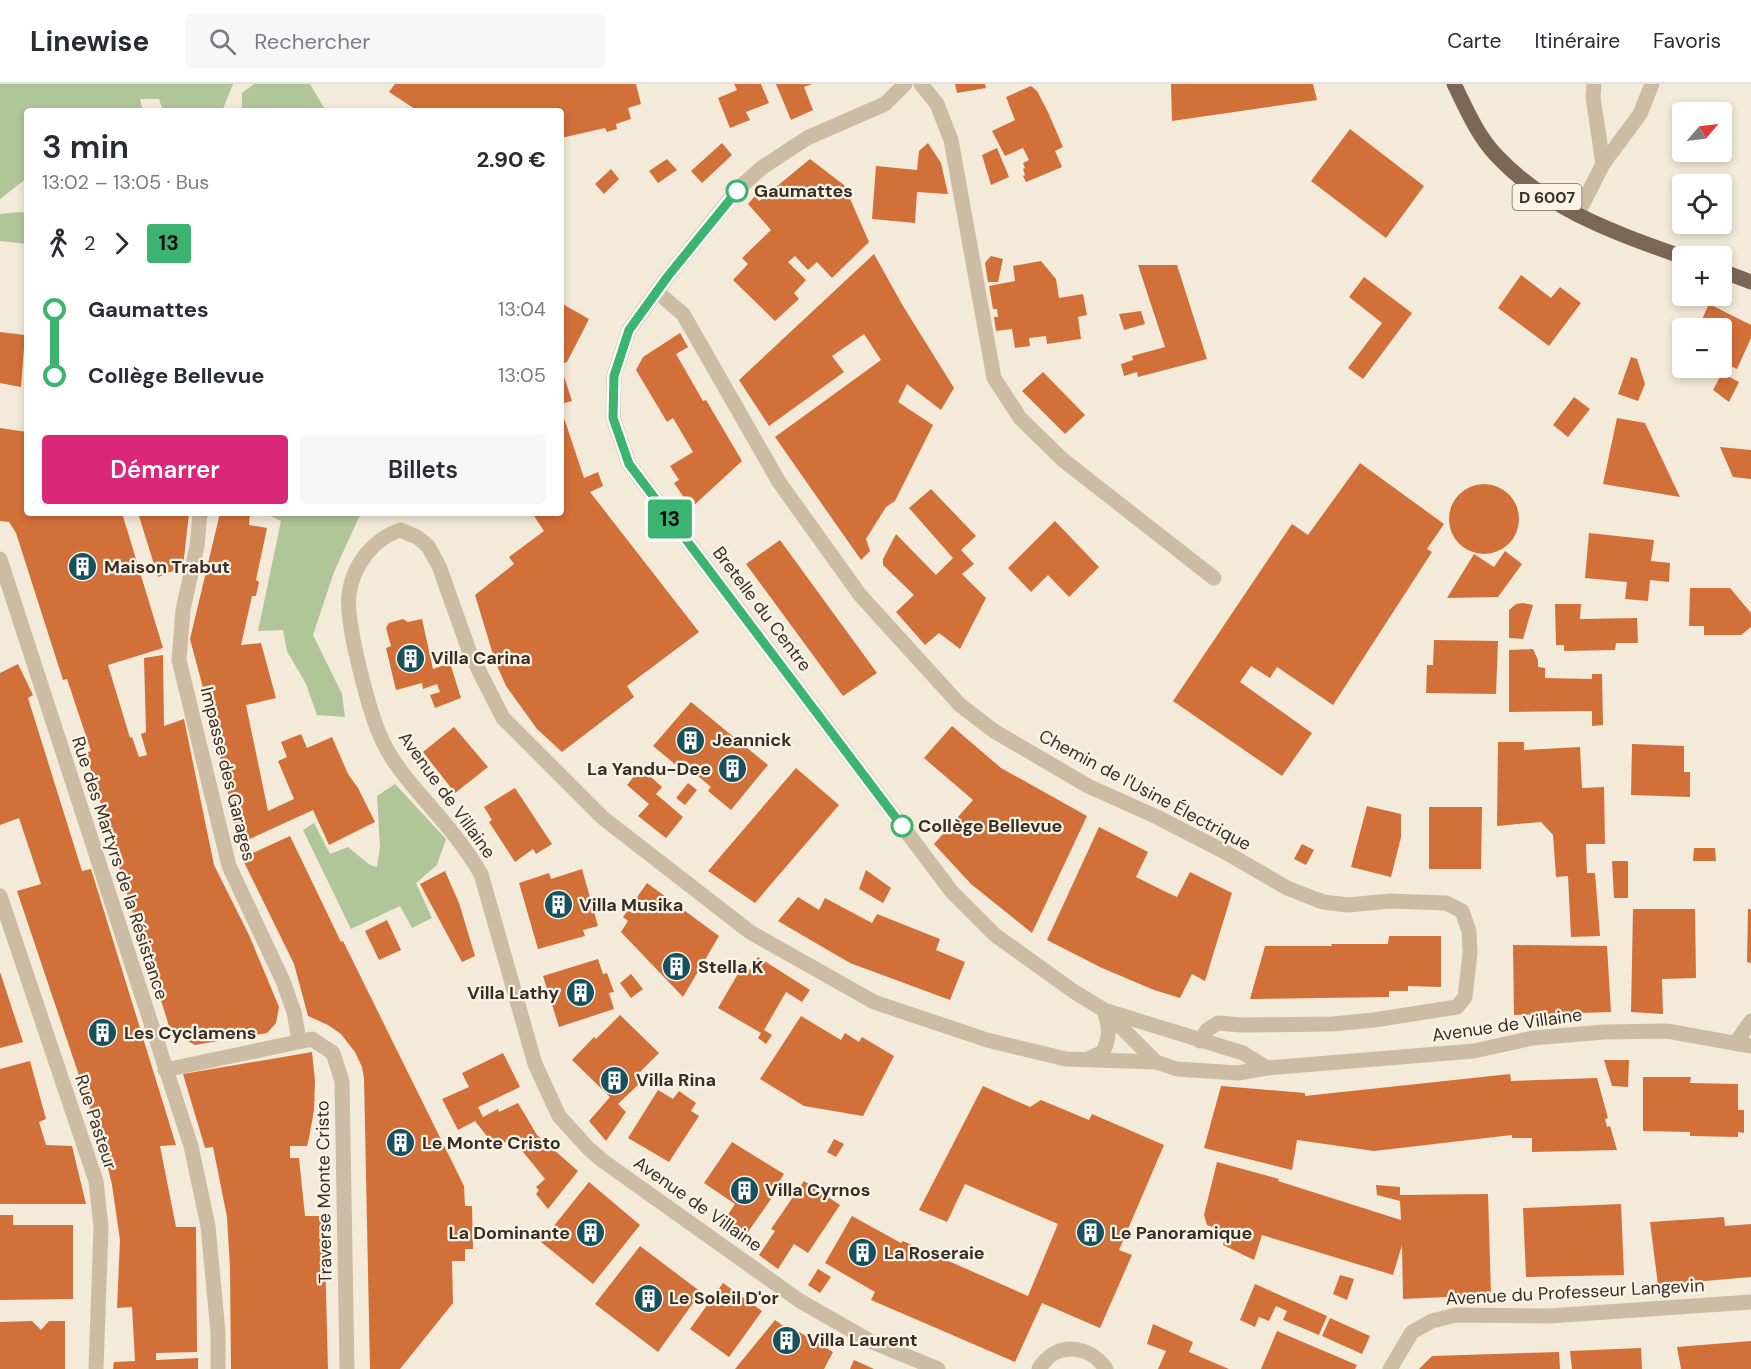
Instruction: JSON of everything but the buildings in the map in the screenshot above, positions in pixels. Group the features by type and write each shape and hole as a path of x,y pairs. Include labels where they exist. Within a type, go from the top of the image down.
{"main road":[{"name":"D 6007","path":"1454,84 1471,119 1495,154 1537,191 1577,215 1621,235 1672,253"},
{"path":"1732,275 1751,282"}],"street":[{"name":"Bretelle du Centre","path":"905,84 885,104 807,138 763,167 739,188 629,330 614,376 613,418 629,464 951,892 995,936 1104,1010"},
{"path":"921,84 937,104 951,140 994,378 1020,418 1063,460 1214,578"},
{"path":"1594,84 1593,97 1603,164"},
{"path":"1577,215 1603,164 1640,114 1652,84"},
{"name":"Chemin de l'Usine Électrique","path":"657,292 683,314 779,482 860,595 960,705 994,731 1088,786 1157,817 1225,852 1287,888 1323,902 1348,905 1390,901 1446,903 1462,911 1469,931 1470,953 1465,997 1457,1007 1332,1024 1218,1023 1207,1030 1200,1041"},
{"name":"Impasse des Garages","path":"200,516 197,546 183,610 179,660 229,866 283,981 294,1012 299,1040"},
{"name":"Avenue de Villaine","path":"938,1369 870,1341 800,1301 603,1161 559,1116 535,1064 481,874 463,845 399,769 382,741 366,694 351,624 349,595 358,566 386,534 400,530 417,537 429,546 439,566 470,653 503,718 603,818 750,932 874,1002 987,1040 1066,1059 1156,1062 1178,1069 1238,1073 1267,1068 1474,1051 1533,1038 1604,1032 1667,1031 1744,1044"},
{"name":"Rue des Martyrs de la Résistance","path":"0,559 190,1146 208,1226 218,1332 218,1369"},
{"name":"Rue Pasteur","path":"0,896 96,1181 101,1227 96,1369"},
{"path":"1104,1010 1243,1053 1267,1068"},
{"path":"1088,1059 1103,1052 1109,1039 1110,1026 1104,1010"},
{"path":"1104,1010 1156,1062"},
{"path":"1744,1044 1751,1022"},
{"name":"Traverse Monte Cristo","path":"299,1040 312,1039 333,1053 342,1081 347,1369"},
{"path":"165,1070 299,1040"},
{"name":"Avenue du Professeur Langevin","path":"1390,1369 1412,1332 1432,1321 1456,1315 1549,1316 1751,1302"},
{"path":"1039,1369 1052,1354 1063,1349 1075,1348 1086,1351 1097,1358 1106,1369"}],"green space":[{"path":"0,84 233,84 223,108 162,108 159,99 140,99 142,108 24,108 24,180 0,199"},
{"path":"254,84 310,84 324,108 242,108 242,93"},
{"path":"24,213 24,244 0,241 0,214"},
{"path":"270,516 360,516 334,572 313,635 342,694 345,717 317,715 306,684 287,651 283,630 258,631 281,521"},
{"path":"395,784 446,839 437,865 416,883 432,918 412,928 400,906 351,929 303,830 314,823 330,854 348,847 370,865 377,867 380,847 377,796"}],"bus line":[{"name":"13","path":"737,191 668,276 629,330 614,376 613,418 629,464 902,826"}],"place":[{"name":"Gaumattes","path":"737,191"},
{"name":"Maison Trabut","path":"83,567"},
{"name":"Villa Carina","path":"410,658"},
{"name":"Jeannick","path":"691,740"},
{"name":"La Yandu-Dee","path":"732,769"},
{"name":"Collège Bellevue","path":"902,826"},
{"name":"Villa Musika","path":"558,905"},
{"name":"Stella K","path":"677,967"},
{"name":"Villa Lathy","path":"580,993"},
{"name":"Les Cyclamens","path":"103,1033"},
{"name":"Villa Rina","path":"615,1080"},
{"name":"Le Monte Cristo","path":"401,1143"},
{"name":"Villa Cyrnos","path":"744,1190"},
{"name":"La Dominante","path":"591,1233"},
{"name":"Le Panoramique","path":"1090,1233"},
{"name":"La Roseraie","path":"863,1253"},
{"name":"Le Soleil D'or","path":"648,1298"},
{"name":"Villa Laurent","path":"786,1340"}]}
